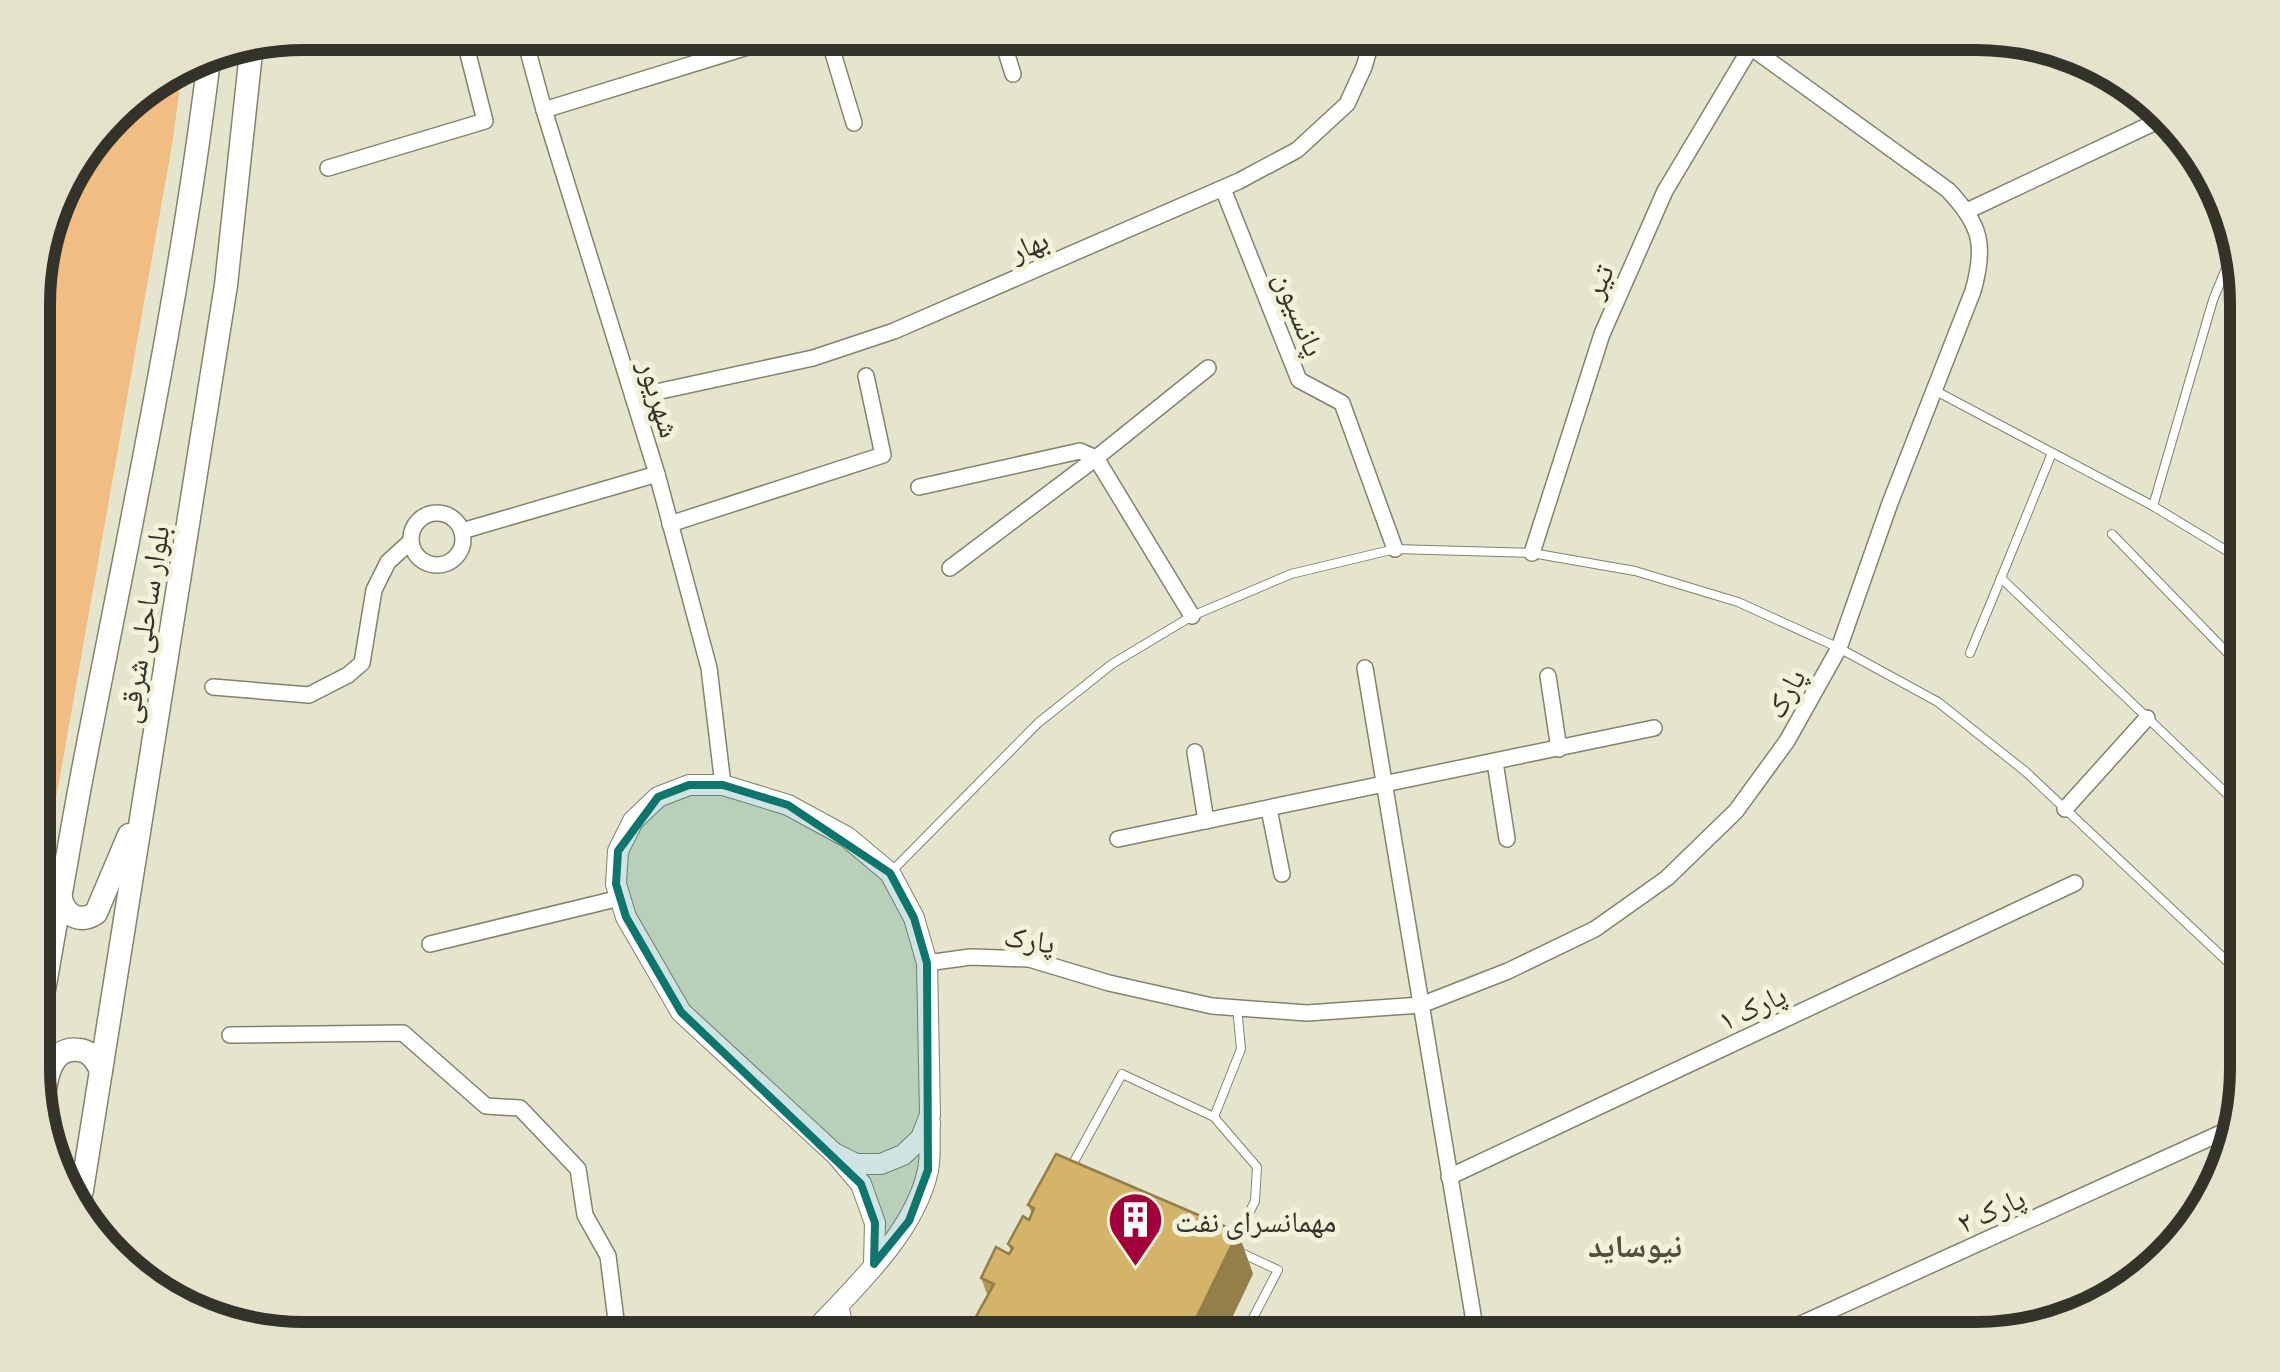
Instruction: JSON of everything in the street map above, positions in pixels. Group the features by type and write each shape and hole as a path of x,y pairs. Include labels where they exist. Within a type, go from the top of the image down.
{"main road":[{"name":"بلوار ساحلی شرقی","path":"82,1191 226,285 251,56"},
{"name":"بلوار ساحلی شرقی","path":"50,959 178,276 208,69"},
{"path":"61,900 74,917 96,913 144,797"},
{"path":"50,1064 67,1050 78,1050 89,1053 101,1071"}],"street":[{"name":"بهار","path":"633,397 812,358 894,331 1223,188 1297,150 1346,104 1369,50"},
{"name":"تیر","path":"1532,554 1602,334 1665,192 1749,50"},
{"path":"1755,50 1948,190 1968,211 2154,124"},
{"path":"328,168 485,121 467,51"},
{"name":"شهریور","path":"528,51 657,474 709,668 723,784"},
{"path":"544,110 733,51"},
{"path":"833,51 854,123"},
{"path":"1006,51 1013,74"},
{"name":"پانسیون","path":"1223,188 1299,380 1342,403 1394,549"},
{"name":"پارک","path":"927,963 970,957 1028,959 1212,1006 1307,1013 1421,1005 1508,971 1595,928 1667,878 1736,811 1788,741 1839,648 1977,278 1978,236 1968,211"},
{"path":"950,568 1208,368"},
{"path":"670,524 883,454 866,376"},
{"path":"919,487 1080,451 1096,458 1192,616"},
{"path":"462,531 657,474"},
{"path":"213,688 310,695 348,675 362,663 374,590 388,562 410,540 415,525 428,514 452,518 462,531 463,540 457,556 432,566 412,549 410,540"},
{"path":"1366,668 1473,1321"},
{"path":"1548,676 1559,748"},
{"path":"2066,809 2147,718"},
{"path":"1118,839 1654,728"},
{"path":"1195,752 1206,821"},
{"path":"1496,762 1507,839"},
{"path":"822,1322 874,1264 908,1222 928,1170 927,963 914,918 890,873 847,837 788,805 723,784 689,785 673,791 658,798 633,820 618,851 616,884 626,917 682,1012 834,1153 861,1184 875,1223 874,1264"},
{"path":"1269,808 1282,874"},
{"name":"پارک ۱","path":"1450,1178 2075,883"},
{"path":"430,944 620,898"},
{"path":"230,1035 403,1032 486,1106 520,1108 578,1169 584,1215 608,1256 616,1322"},
{"path":"834,1153 856,1164 892,1160 921,1138 930,1115"},
{"name":"پارک ۲","path":"1808,1321 2220,1134"}],"lane":[{"path":"2153,506 2212,300 2226,267"},
{"path":"1934,390 2153,506 2229,552"},
{"path":"1970,653 2052,453"},
{"path":"2112,534 2229,656"},
{"path":"890,873 1038,724 1112,664 1192,616 1291,574 1394,549 1532,554 1635,571 1738,602 1839,648 1938,702 2026,772 2229,963"},
{"path":"2001,578 2229,796"},
{"path":"1214,1118 1241,1049 1237,1008"},
{"path":"1069,1172 1122,1074 1214,1118 1257,1167 1255,1201 1232,1248 1278,1270 1251,1321"},
{"path":"842,1300 848,1322"}],"highlighted area":[{"path":"689,785 723,785 788,805 890,873 914,918 927,963 928,1170 909,1221 874,1264 875,1223 861,1184 681,1012 626,917 616,884 618,851 658,797"}],"shaded area":[{"path":"181,82 50,832 52,271 69,207 93,163 137,113"}],"building":[{"name":"مهمانسرای نفت","path":"1056,1154 1238,1232 1195,1321 973,1322 994,1284 981,1278 996,1247 1009,1254 1013,1248 1008,1244 1023,1216 1029,1220 1034,1208 1028,1205"}],"place":[{"name":"مهمانسرای نفت","path":"1136,1268"}],"district":[{"name":"نیوساید","path":"1635,1243"}]}
